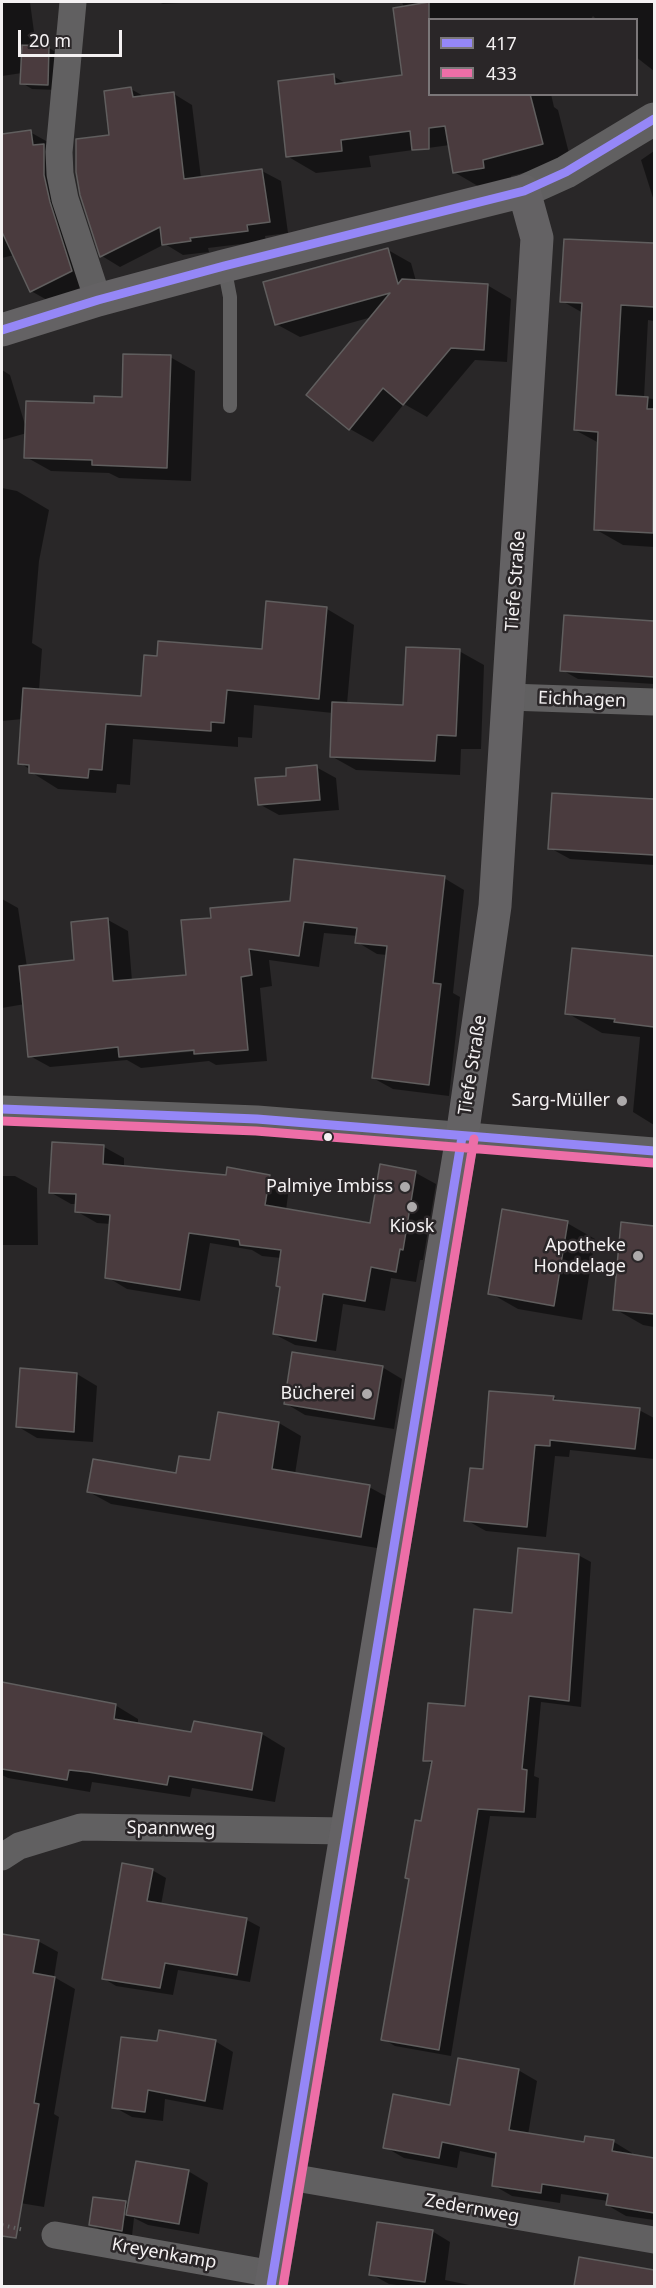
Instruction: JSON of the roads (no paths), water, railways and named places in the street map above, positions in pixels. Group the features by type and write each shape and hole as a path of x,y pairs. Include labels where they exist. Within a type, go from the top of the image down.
{"main road":[{"path":"2,330 98,300 224,266 524,191"},
{"name":"Tiefe Straße","path":"272,2280 462,1137 495,906 537,238 524,191"}],"street":[{"path":"73,2 59,152 60,174 65,199 98,300"},
{"path":"524,191 566,172 654,119"},
{"name":"Eichhagen","path":"509,697 654,702"},
{"path":"2,1109 257,1119 654,1151"},
{"name":"Spannweg","path":"2,1857 19,1846 81,1827 347,1831"},
{"name":"Zedernweg","path":"290,2177 654,2240"},
{"name":"Kreyenkamp","path":"55,2235 272,2280"}],"lane":[{"path":"224,266 230,297 230,406"}],"place":[{"name":"Sarg-Müller","path":"622,1101"},
{"name":"Palmiye Imbiss","path":"405,1187"},
{"name":"Kiosk","path":"412,1207"},
{"name":"Apotheke Hondelage","path":"638,1256"},
{"name":"Bücherei","path":"367,1394"}]}
